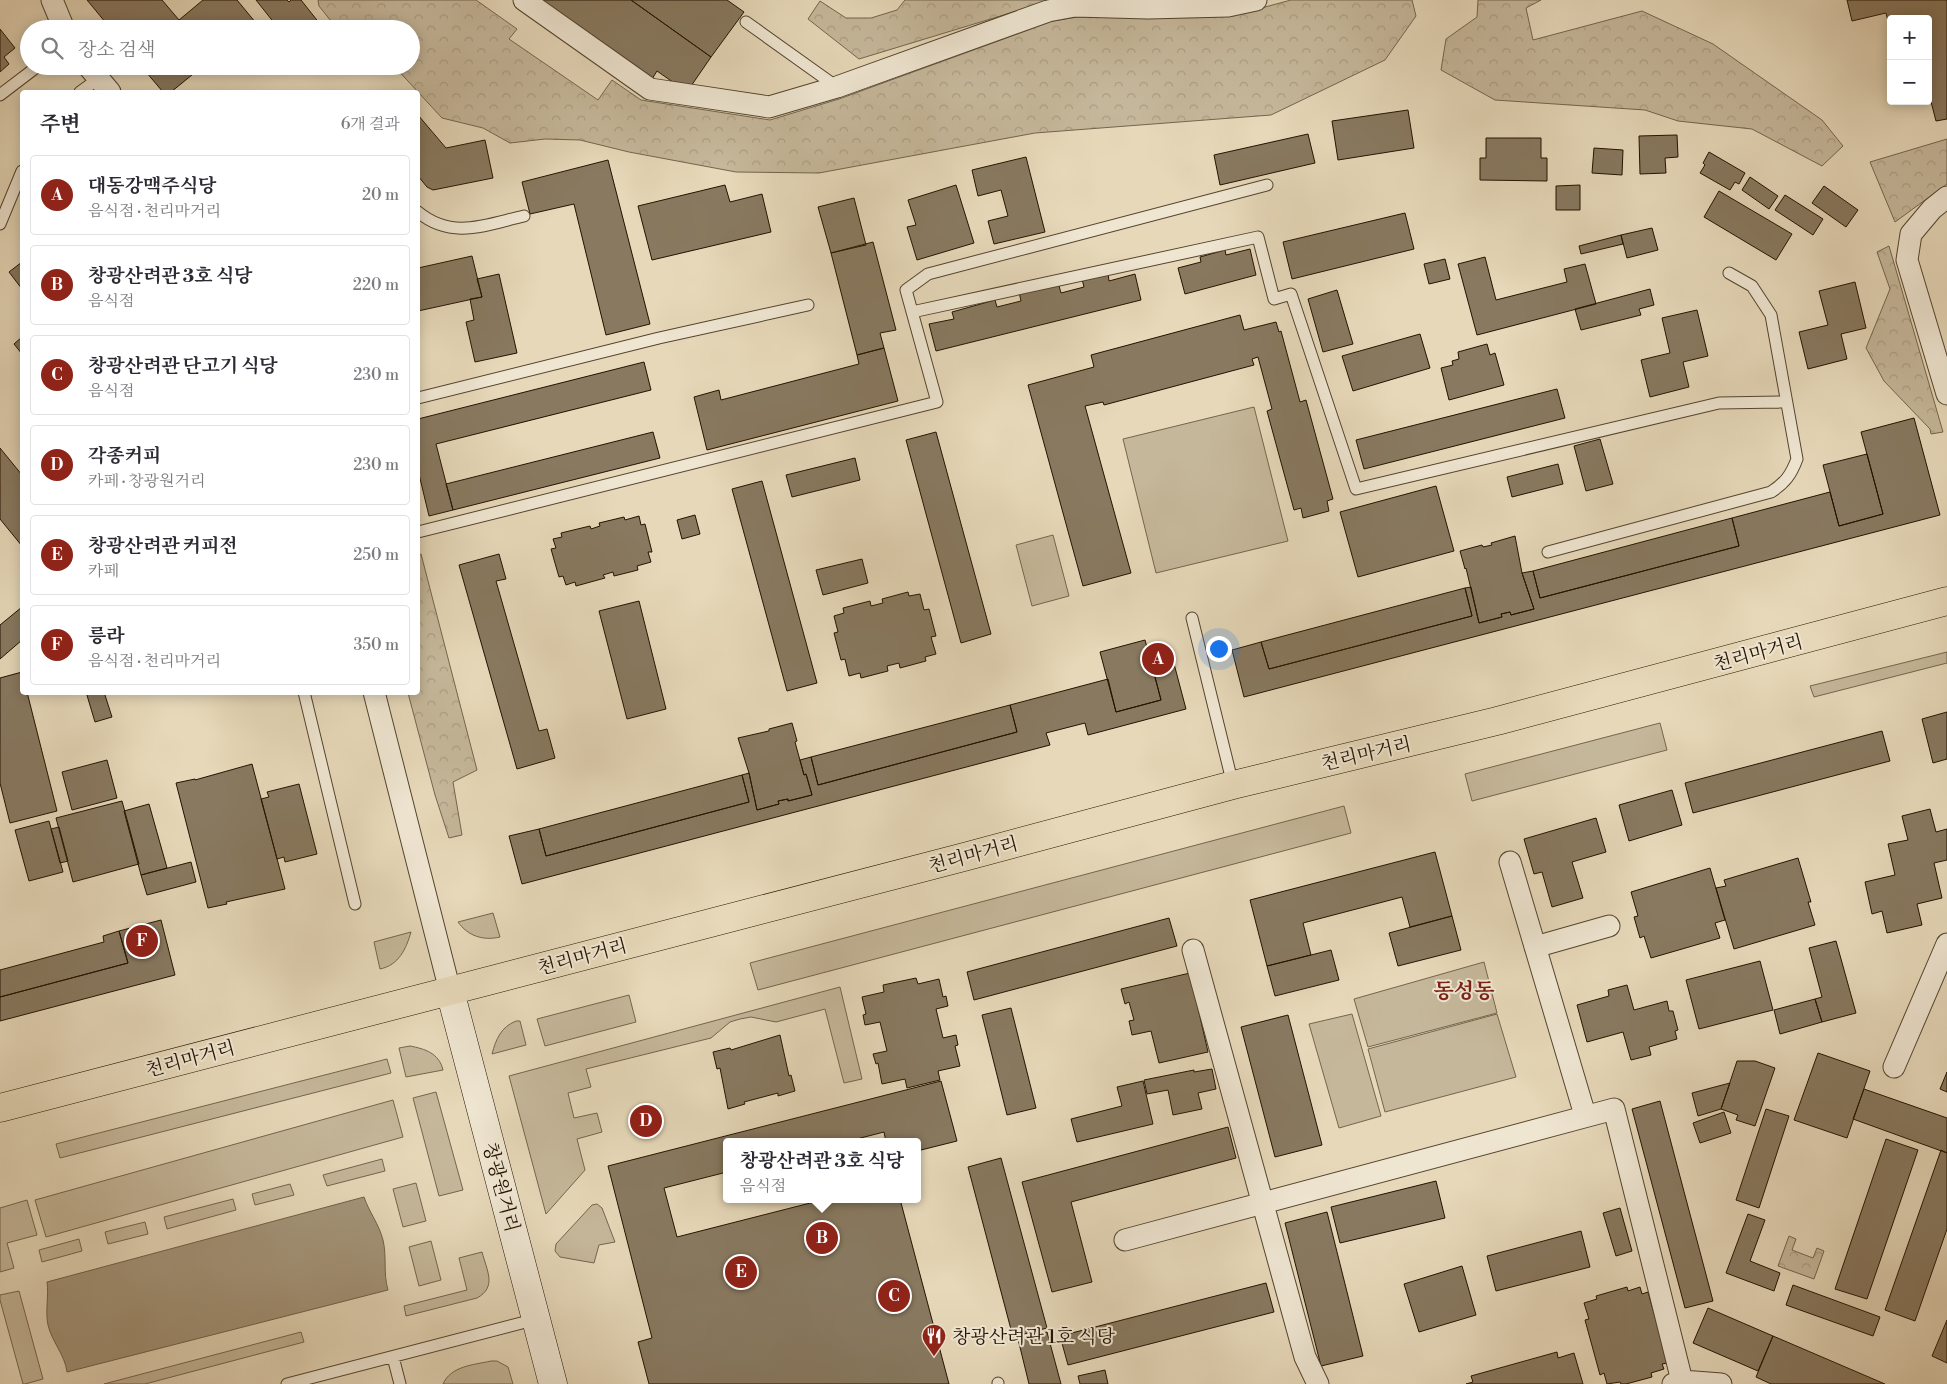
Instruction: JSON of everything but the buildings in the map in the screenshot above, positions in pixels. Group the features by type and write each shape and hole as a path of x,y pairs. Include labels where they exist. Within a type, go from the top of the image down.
{"main road":[{"name":"천리마거리","path":"0,1108 955,860 1233,785 1497,721 1947,601"},
{"name":"창광원거리","path":"450,991 553,1384"}],"street":[{"path":"52,0 60,20"},
{"path":"524,0 650,89 770,107 837,86 1048,11 1075,6 1148,8 1228,6 1256,0"},
{"path":"1947,197 1932,209 1911,234 1907,260 1943,364 1947,394"},
{"path":"375,695 450,991"},
{"path":"1510,862 1585,1115"},
{"path":"1535,947 1609,926"},
{"path":"1894,1067 1947,944"},
{"path":"1193,950 1305,1357 1318,1384"},
{"path":"1125,1240 1585,1115 1614,1109 1677,1383 1721,1384"}],"lane":[{"path":"746,22 837,86"},
{"path":"0,95 26,75"},
{"path":"83,90 99,79"},
{"path":"0,224 20,184"},
{"path":"420,531 937,402 906,290 928,274 1267,185"},
{"path":"420,213 442,227 470,229 524,216"},
{"path":"912,312 1258,237 1274,299 1292,294 1356,490 1719,403 1786,402"},
{"path":"1548,552 1771,492 1784,483 1792,474 1797,459 1771,315 1752,286 1729,273"},
{"path":"420,398 659,338 808,305"},
{"path":"1192,618 1233,785"},
{"path":"305,695 355,904"},
{"path":"287,1384 537,1319"},
{"path":"392,1357 400,1384"}],"green space":[{"path":"318,0 476,0 517,29 509,39 598,100 612,80 641,100 770,120 839,99 1053,21 1077,17 1232,16 1291,0 1412,0 1416,16 1385,60 1271,115 1035,133 819,173 736,172 629,152 580,140 545,139 510,143 483,128 442,118 420,94 420,90 416,90 402,75 420,75 420,20 330,20 319,6"},
{"path":"905,0 1053,0 859,59 808,19 820,1 846,18 871,18 897,10"},
{"path":"1478,0 1541,0 1526,8 1533,40 1642,11 1713,44 1822,120 1843,146 1822,166 1752,129 1678,121 1645,110 1495,100 1441,70 1446,39 1477,17"},
{"path":"1947,139 1947,184 1895,222 1870,162"},
{"path":"1889,246 1943,432 1931,434 1930,429 1884,381 1866,348 1890,289 1877,252"},
{"path":"1254,407 1288,541 1156,573 1123,439"},
{"path":"1053,535 1069,596 1032,606 1016,545"},
{"path":"420,555 477,770 453,782 462,835 449,838 435,795 409,695 420,695"},
{"path":"1947,652 1947,663 1814,697 1810,686"},
{"path":"1660,723 1667,750 1472,801 1465,774"},
{"path":"1344,806 1351,833 758,990 750,963"},
{"path":"493,913 500,937 482,938 476,936 466,931 458,922"},
{"path":"411,932 407,944 397,960 387,967 380,969 374,942"},
{"path":"1484,962 1497,1013 1368,1047 1354,999"},
{"path":"840,987 862,1079 844,1083 825,1009 776,1022 751,1017 740,1019 730,1022 711,1038 586,1069 591,1087 568,1093 574,1118 597,1113 602,1132 577,1139 585,1170 546,1214 509,1076"},
{"path":"629,995 636,1022 545,1046 537,1019"},
{"path":"1352,1014 1381,1116 1339,1128 1309,1024"},
{"path":"1497,1014 1516,1077 1385,1112 1368,1049"},
{"path":"516,1021 520,1021 526,1045 492,1054 500,1034 506,1027"},
{"path":"410,1046 431,1053 441,1064 443,1070 406,1077 399,1048"},
{"path":"387,1059 391,1073 60,1158 56,1144"},
{"path":"436,1092 463,1190 439,1196 413,1098"},
{"path":"393,1100 403,1137 46,1237 35,1200"},
{"path":"382,1159 385,1171 327,1186 323,1175"},
{"path":"416,1183 426,1221 403,1227 393,1189"},
{"path":"290,1184 294,1195 255,1205 252,1194"},
{"path":"233,1199 236,1210 167,1229 164,1217"},
{"path":"27,1200 37,1235 7,1243 14,1268 0,1272 0,1208"},
{"path":"597,1204 602,1208 615,1242 599,1245 594,1263 560,1257 555,1251 556,1244 592,1205"},
{"path":"145,1222 148,1234 108,1244 105,1232"},
{"path":"1789,1236 1796,1239 1792,1250 1813,1258 1817,1248 1824,1251 1814,1279 1778,1266"},
{"path":"79,1239 82,1251 42,1262 39,1250"},
{"path":"431,1241 441,1280 419,1286 409,1247"},
{"path":"482,1252 489,1278 489,1284 483,1294 477,1298 406,1316 404,1306 467,1290 459,1258"},
{"path":"19,1291 43,1379 25,1384 23,1384 0,1300 0,1295"},
{"path":"301,1332 304,1342 145,1384 104,1384"},
{"path":"497,1361 508,1367 513,1384 443,1384 451,1373 463,1367"}],"shaded area":[{"path":"364,1197 383,1240 388,1290 67,1372 64,1360 48,1325 47,1282"}],"place":[{"name":"대동강맥주식당","path":"1158,659"},
{"name":"릉라","path":"142,941"},
{"name":"각종커피","path":"646,1121"},
{"name":"창광산려관 3호 식당","path":"822,1238"},
{"name":"창광산려관 커피전","path":"741,1272"},
{"name":"창광산려관 단고기 식당","path":"894,1296"},
{"name":"창광산려관 1호 식당","path":"934,1357"}],"district":[{"name":"동성동","path":"1464,991"}]}
